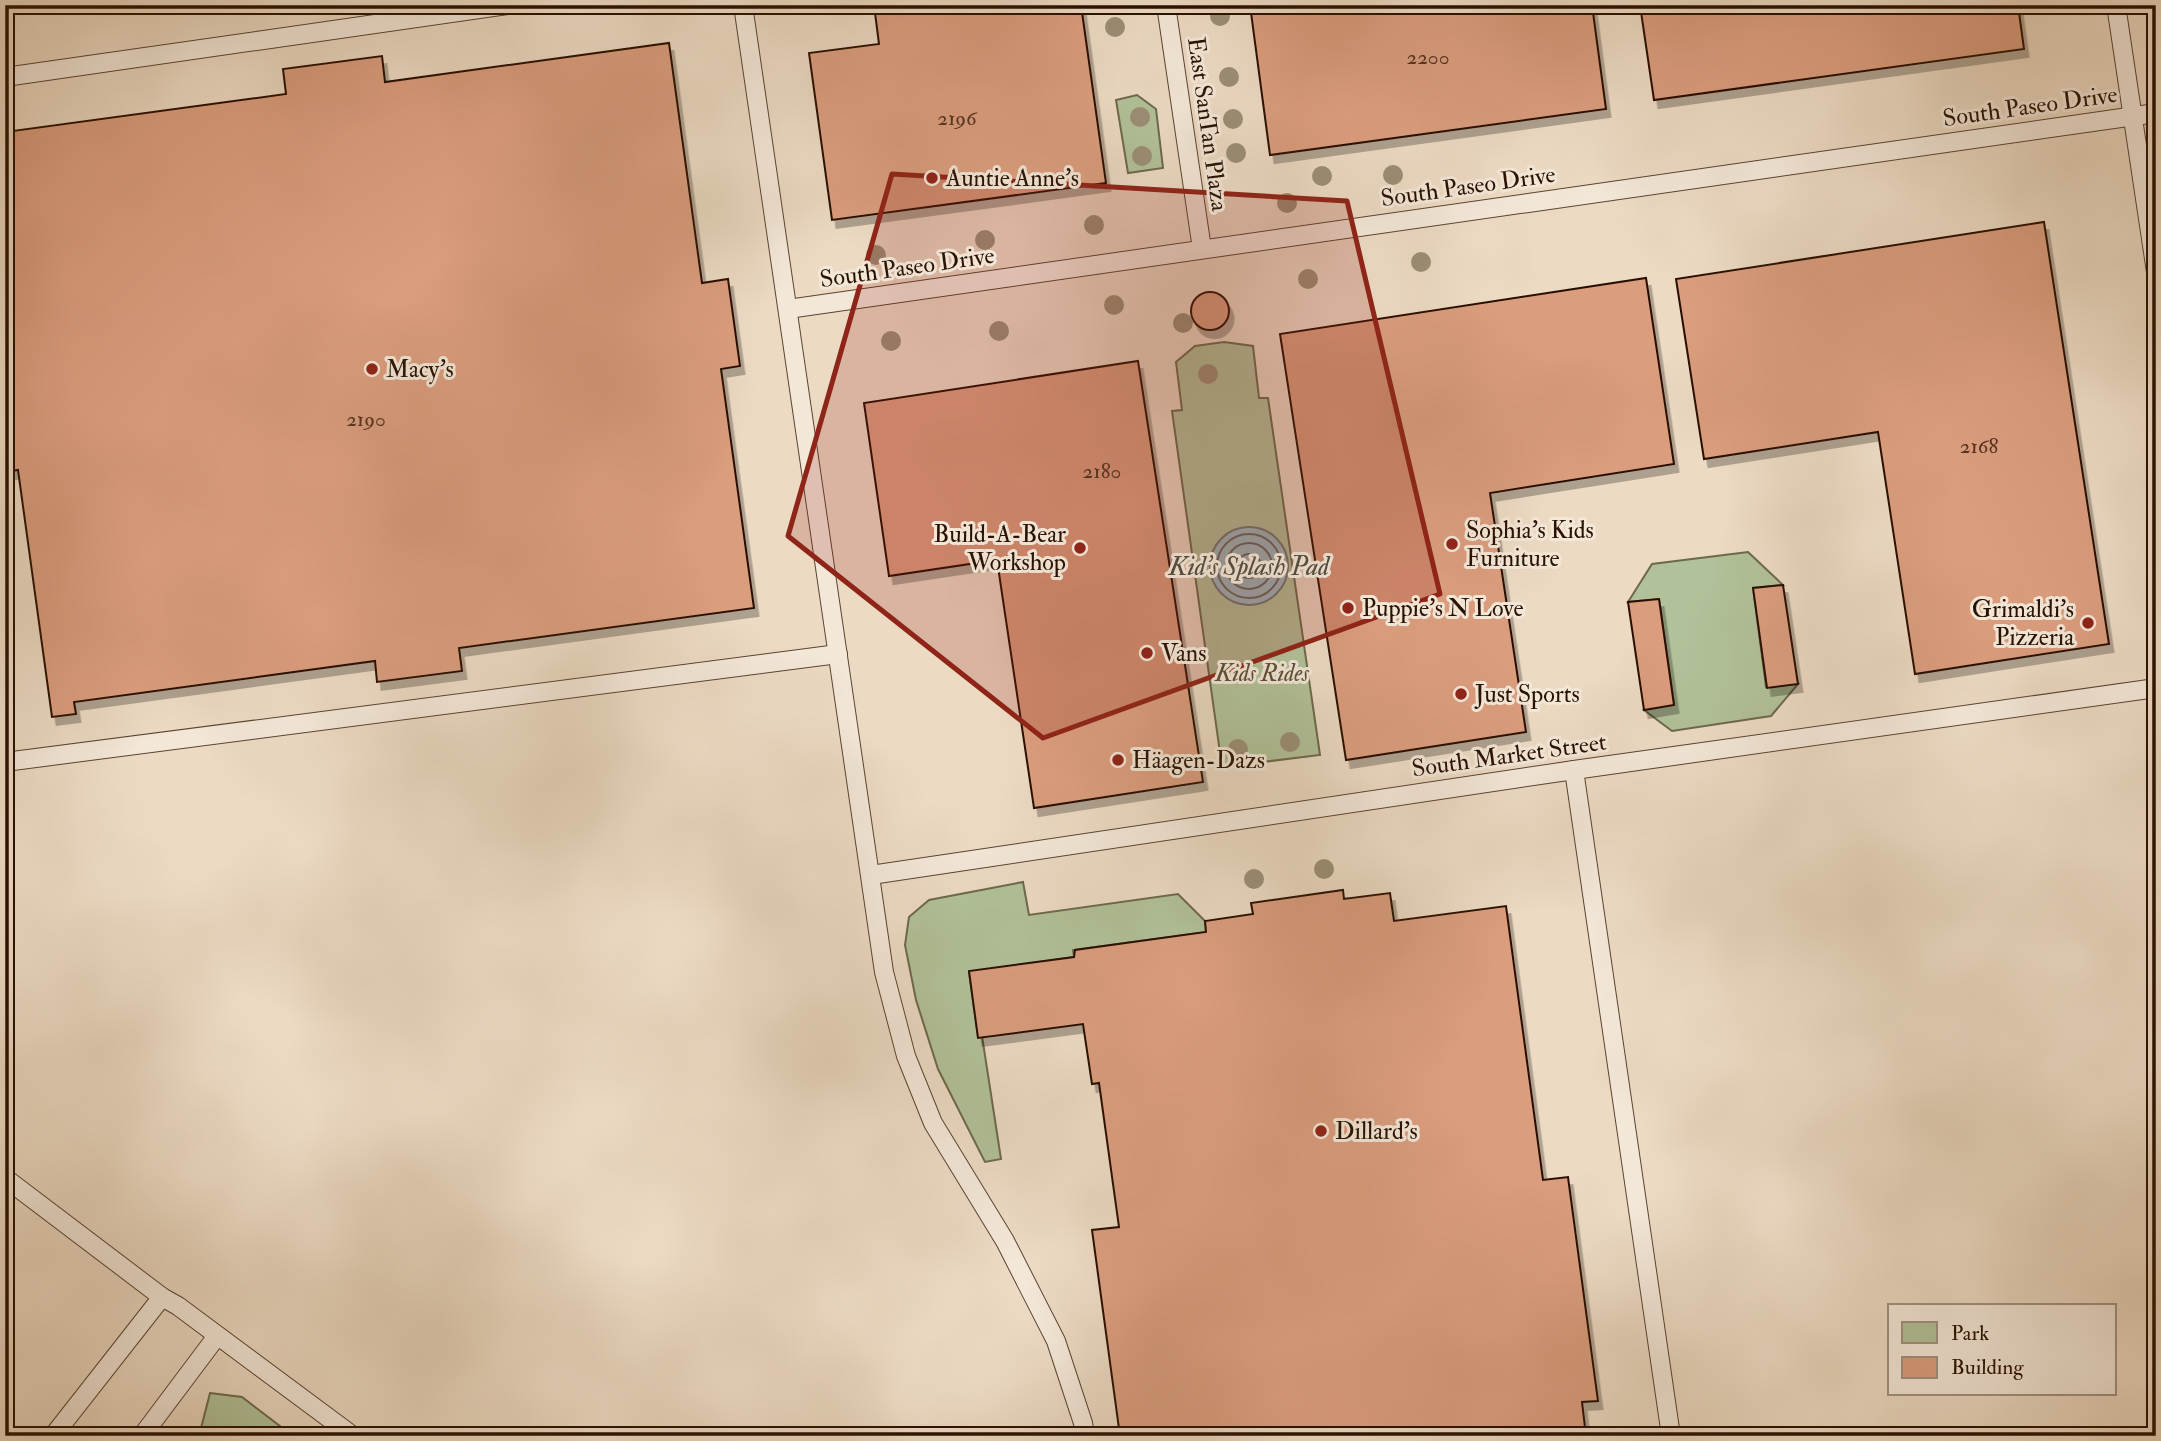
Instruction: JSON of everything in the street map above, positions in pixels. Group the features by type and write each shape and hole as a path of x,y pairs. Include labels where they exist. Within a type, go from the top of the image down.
{"lane":[{"path":"5,77 507,5"},
{"path":"743,5 884,972 906,1056 933,1123 1005,1241 1056,1341 1085,1436"},
{"name":"East SanTan Plaza","path":"1166,5 1202,249"},
{"path":"2116,5 2156,272"},
{"name":"South Paseo Drive","path":"788,309 2156,113"},
{"path":"5,762 838,654"},
{"name":"South Market Street","path":"871,875 1574,770 2156,688"},
{"path":"1574,770 1671,1436"},
{"path":"5,1178 353,1436"},
{"path":"53,1436 162,1297"},
{"path":"142,1436 218,1336"}],"highlighted area":[{"path":"892,174 1347,201 1440,594 1043,738 788,536"}],"green space":[{"path":"1137,95 1156,109 1163,168 1128,173 1116,100"},
{"name":"Kids Rides","path":"1224,342 1253,346 1259,398 1268,398 1320,755 1222,767 1172,411 1182,410 1176,362 1195,346"},
{"path":"1748,552 1783,585 1753,588 1766,687 1798,684 1771,716 1672,731 1644,710 1674,704 1659,599 1628,602 1652,564"},
{"path":"1023,882 1029,915 1178,894 1205,921 1206,932 1073,950 1074,957 969,972 1001,1159 985,1162 938,1069 916,1000 905,945 909,917 929,900"},
{"path":"210,1393 242,1397 293,1436 199,1436"}],"water":[{"name":"Kid's Splash Pad","path":"1249,527 1264,530 1281,544 1288,566 1285,581 1271,598 1249,605 1234,602 1217,588 1210,566 1213,551 1227,534"}],"building":[{"path":"874,5 1081,5 1106,183 832,220 809,53 879,44"},
{"path":"1250,5 1592,5 1606,109 1270,155"},
{"path":"1640,5 2018,5 2024,49 1654,100"},
{"path":"669,43 702,283 728,279 740,366 721,369 754,608 459,648 462,671 377,682 375,661 74,702 76,714 52,717 18,470 5,472 5,132 286,94 283,69 382,56 385,82"},
{"path":"2044,222 2109,644 1915,674 1878,432 1704,459 1676,279"},
{"path":"1646,278 1674,464 1490,493 1526,732 1346,760 1280,334"},
{"path":"1210,292 1223,298 1229,311 1223,324 1210,330 1197,324 1191,311 1197,298"},
{"path":"1138,361 1203,782 1034,808 997,560 889,576 864,403"},
{"path":"1783,585 1798,684 1767,688 1753,588"},
{"path":"1659,599 1674,705 1644,710 1628,602"},
{"name":"Dillard's","path":"1343,890 1344,899 1390,893 1394,921 1506,906 1543,1180 1568,1177 1598,1401 1582,1402 1586,1436 1120,1436 1092,1230 1119,1227 1099,1083 1092,1084 1083,1024 978,1038 969,971 1074,957 1075,950 1206,932 1205,921 1253,914 1251,903"}],"place":[{"name":"Auntie Anne's","path":"932,178"},
{"name":"Macy's","path":"372,369"},
{"name":"Sophia's Kids Furniture","path":"1452,544"},
{"name":"Build-A-Bear Workshop","path":"1080,548"},
{"name":"Puppie's N Love","path":"1348,608"},
{"name":"Grimaldi's Pizzeria","path":"2088,623"},
{"name":"Vans","path":"1147,653"},
{"name":"Just Sports","path":"1461,694"},
{"name":"Häagen-Dazs","path":"1118,760"},
{"name":"Dillard's","path":"1321,1131"}]}
